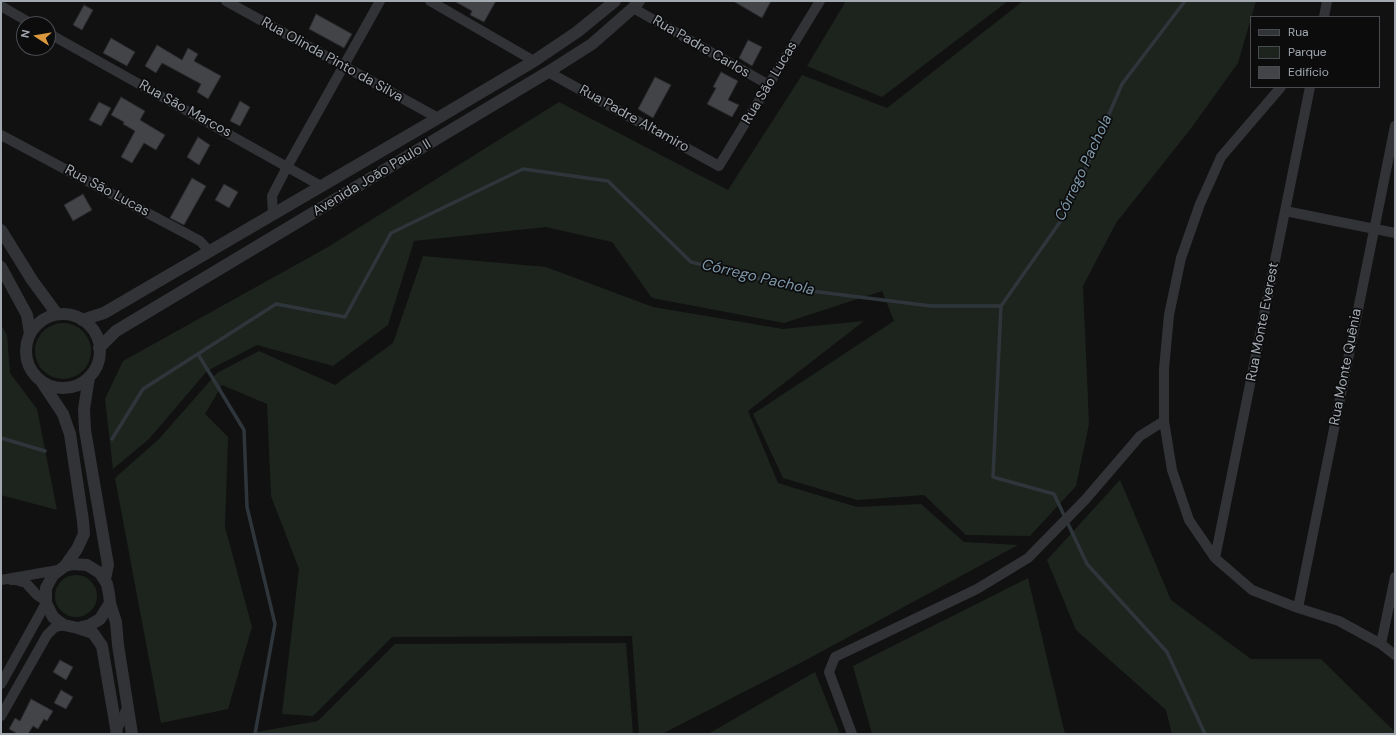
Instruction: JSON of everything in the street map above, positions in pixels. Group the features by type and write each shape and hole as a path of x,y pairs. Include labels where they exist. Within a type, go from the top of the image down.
{"street":[{"name":"Rua Olinda Pinto da Silva","path":"226,1 438,118"},
{"path":"283,231 273,215 272,196 380,1"},
{"path":"430,1 534,60 548,72"},
{"name":"Avenida João Paulo II","path":"82,320 104,313 438,118 577,32 615,1"},
{"name":"Rua São Lucas","path":"720,166 820,1"},
{"path":"1324,16 1327,1"},
{"name":"Avenida João Paulo II","path":"99,348 116,331 548,72 592,44 636,5"},
{"name":"Rua Padre Carlos","path":"636,5 769,85"},
{"path":"1,6 18,16"},
{"name":"Rua São Marcos","path":"56,37 321,186"},
{"name":"Rua Padre Altamiro","path":"548,72 720,166"},
{"path":"1280,88 1222,157 1200,204 1181,258 1169,315 1164,369 1164,421 1172,470 1189,520 1215,558 1252,590 1298,608 1339,620 1381,644 1395,655"},
{"name":"Rua Monte Everest","path":"1215,558 1310,88"},
{"name":"Rua Monte Quênia","path":"1298,608 1395,126"},
{"name":"Rua São Lucas","path":"1,135 200,241 210,252"},
{"path":"1285,211 1395,233"},
{"path":"1,230 32,280 57,314"},
{"path":"1,267 27,315 30,334 26,351 30,368 41,380 63,414 70,434 84,534 77,549 62,568 49,581 46,588 46,602 1,684"},
{"path":"30,334 41,321 57,314 66,314 82,320 94,332 98,340 99,357 96,365 88,377 77,384 64,388 48,384 41,380"},
{"path":"88,377 84,409 85,430 108,565 105,579"},
{"path":"852,734 829,672 835,657 977,590 1028,558 1085,500 1140,436 1164,421"},
{"path":"1,580 62,568 72,564 87,565 100,573 108,584 110,602 116,622 118,645 132,734"},
{"path":"1381,644 1395,577"},
{"path":"1,580 16,580 26,584 46,602 53,616 64,625"},
{"path":"78,628 95,622 104,614 110,602"},
{"path":"1,716 46,635 55,627 64,625 93,633 102,646 116,733"},
{"path":"116,733 127,708"}],"green space":[{"path":"846,1 1008,1 882,97 807,66"},
{"path":"1023,1 1256,1 1252,16 1250,16 1250,22 1238,63 1192,127 1116,223 1083,286 1089,424 1076,486 1030,536 966,535 924,495 857,500 783,478 753,414 894,321 882,291 784,323 652,298 612,242 546,227 414,241 388,325 333,366 257,345 207,371 149,439 113,469 105,399 123,361 328,247 559,102 728,190 802,75 887,108"},
{"path":"423,256 546,267 653,307 783,329 864,321 748,411 778,483 857,507 921,504 964,542 1018,545 806,660 662,734 639,734 632,636 392,637 313,716 282,714 299,569 271,496 267,404 222,385 205,414 228,437 225,527 252,627 228,709 161,723 115,478 159,439 217,373 259,351 335,385 393,343"},
{"path":"63,323 74,325 83,331 89,340 91,351 89,362 83,371 74,377 63,379 52,377 43,371 37,362 35,351 37,340 43,331 52,325"},
{"path":"1,325 7,335 10,373 37,409 57,510 1,495"},
{"path":"1120,480 1171,600 1251,659 1321,659 1395,732 1395,734 1172,734 1166,710 1076,630 1047,560"},
{"path":"72,575 80,575 88,578 94,584 97,596 94,608 88,614 80,617 72,617 64,614 58,608 55,600 55,592 58,584 64,578"},
{"path":"1028,578 1065,734 872,734 853,666"},
{"path":"626,643 633,734 246,734 318,721 395,644"},
{"path":"815,672 840,734 708,734"}],"building":[{"path":"454,1 496,1 484,22 470,15 472,11"},
{"path":"733,1 771,1 762,18"},
{"path":"84,5 93,10 82,30 73,25"},
{"path":"316,14 352,34 344,48 309,29"},
{"path":"111,38 135,52 127,66 103,53"},
{"path":"748,40 762,47 752,66 739,58"},
{"path":"157,45 182,60 188,48 198,54 194,61 221,76 208,99 197,92 201,84 162,63 156,73 145,66"},
{"path":"721,72 738,81 728,100 739,105 732,117 707,104 716,88 713,87"},
{"path":"655,77 671,85 653,118 638,109"},
{"path":"121,97 145,111 140,120 165,135 156,150 144,143 132,163 121,157 135,131 123,124 124,122 111,115"},
{"path":"240,101 250,107 240,126 230,121"},
{"path":"99,102 111,108 101,126 89,120"},
{"path":"198,137 210,145 199,165 187,157"},
{"path":"192,178 206,186 184,225 170,218"},
{"path":"224,184 238,192 229,208 215,200"},
{"path":"83,194 92,210 73,221 64,205"},
{"path":"60,660 73,667 66,680 53,672"},
{"path":"61,690 73,697 66,709 54,703"},
{"path":"31,699 53,711 47,721 44,719 38,729 33,726 28,734 18,734 9,729 15,718 20,721"}],"waterway":[{"name":"Córrego Pachola","path":"1001,306 1067,212 1122,84 1185,1"},
{"name":"Córrego Pachola","path":"112,439 143,389 276,304 345,317 391,233 523,169 608,181 691,262 811,291 931,306 1001,306"},
{"path":"1001,306 993,477 1054,494 1087,564 1167,652 1205,734"},
{"path":"198,354 244,430 247,507 275,624 255,734"},
{"path":"1,438 45,451"}]}
